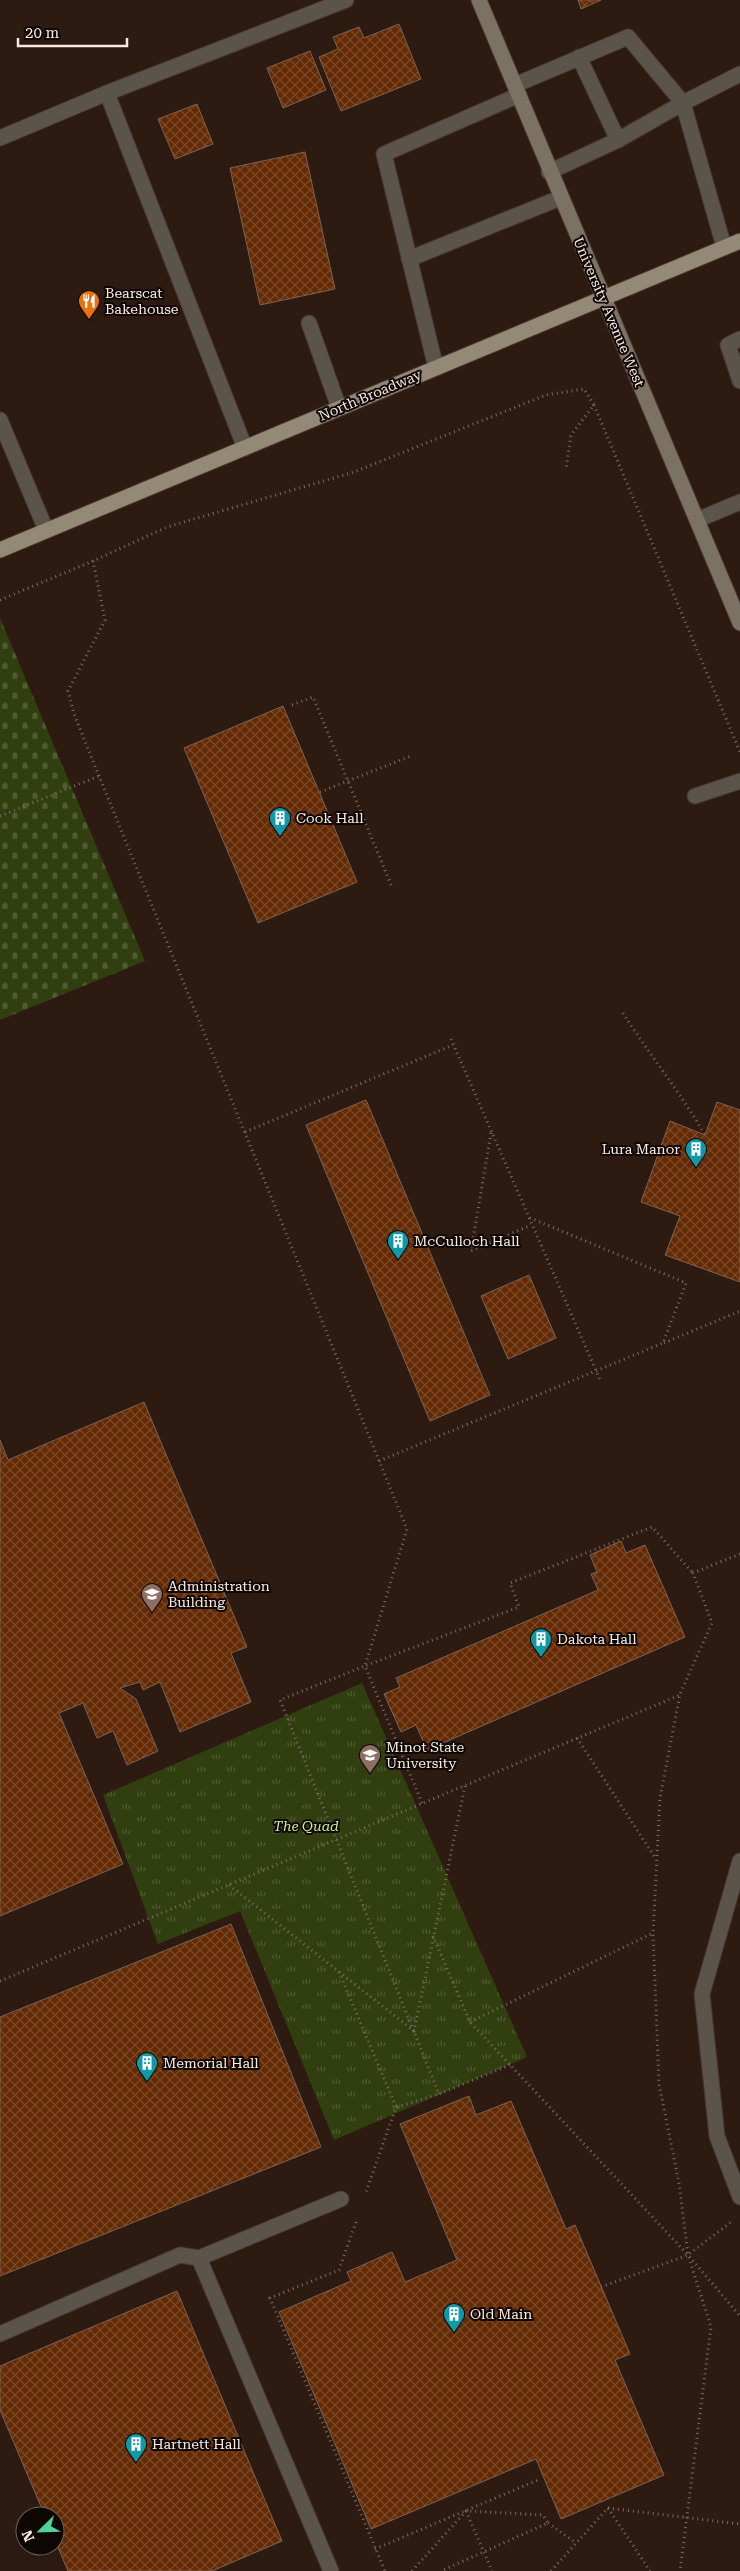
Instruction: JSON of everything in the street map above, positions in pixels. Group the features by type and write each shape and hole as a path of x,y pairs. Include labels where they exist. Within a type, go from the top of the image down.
{"main road":[{"name":"North Broadway","path":"0,550 740,241"}],"street":[{"path":"0,138 107,93 346,0"},
{"name":"University Avenue West","path":"479,0 560,198 740,623"},
{"path":"436,368 384,154 517,90 579,57 628,37 683,103 724,247"},
{"path":"579,57 618,140"},
{"path":"550,172 618,140 683,103 740,74"},
{"path":"107,93 245,448"},
{"path":"409,259 560,198"},
{"path":"309,324 339,408"},
{"path":"740,339 728,345 740,381"},
{"path":"0,420 46,530"},
{"path":"697,520 740,502"},
{"path":"695,796 740,781"},
{"path":"740,1861 702,1994 717,2136 740,2197"},
{"path":"0,2334 180,2255 199,2258 341,2199"},
{"path":"199,2258 331,2571"}],"path":[{"path":"0,600 167,528 354,472 546,395 584,389 594,405 740,752"},
{"path":"566,469 571,435 594,405"},
{"path":"93,561 105,620 68,691 74,714 407,1529 365,1666 422,1803"},
{"path":"292,705 313,697 392,887"},
{"path":"320,792 411,756"},
{"path":"0,816 99,776"},
{"path":"623,1012 642,1043 687,1104 705,1134"},
{"path":"451,1039 601,1382"},
{"path":"244,1132 453,1044"},
{"path":"492,1133 471,1251 531,1225"},
{"path":"528,1217 686,1283 663,1343"},
{"path":"379,1461 740,1311"},
{"path":"439,2094 338,1839 280,1700 519,1607 510,1583 652,1527 693,1573 712,1624 680,1694 660,1798 653,1933 659,2084 679,2183 688,2255 712,2327 680,2571"},
{"path":"693,1573 740,1554"},
{"path":"0,1982 680,1694"},
{"path":"577,1738 657,1860"},
{"path":"414,2031 464,1786"},
{"path":"228,1885 414,2031"},
{"path":"470,2022 653,1933"},
{"path":"433,1936 470,2022 688,2255 740,2316"},
{"path":"339,1972 396,2107 364,2198"},
{"path":"396,2107 439,2094 510,2065"},
{"path":"358,2216 338,2270 270,2298 385,2571"},
{"path":"601,2287 688,2255 733,2221"},
{"path":"376,2548 538,2480"},
{"path":"608,2508 688,2516 740,2524"},
{"path":"550,2571 608,2508"},
{"path":"608,2508 650,2571"},
{"path":"466,2511 543,2515 548,2523 576,2543"},
{"path":"466,2511 485,2551 492,2571"},
{"path":"412,2571 466,2511"},
{"path":"441,2571 548,2523"}],"green space":[{"path":"0,618 145,961 0,1020"},
{"name":"The Quad","path":"362,1683 527,2057 334,2140 240,1911 158,1944 103,1795"}],"building":[{"path":"578,0 601,0 581,9"},
{"path":"399,24 421,79 341,111 319,57 338,49 333,37 359,27 364,38"},
{"path":"310,51 326,90 283,108 267,68"},
{"path":"197,104 213,144 175,159 158,119"},
{"path":"305,152 335,289 260,305 230,168"},
{"name":"Cook Hall","path":"283,706 357,882 258,923 184,748"},
{"name":"McCulloch Hall","path":"366,1100 490,1395 430,1421 306,1125"},
{"name":"Lura Manor","path":"717,1102 740,1110 740,1282 665,1255 680,1216 641,1202 670,1121 705,1135"},
{"path":"529,1275 556,1338 508,1359 481,1296"},
{"path":"144,1402 247,1647 231,1653 251,1702 180,1732 160,1682 143,1690 140,1682 120,1688 136,1699 158,1751 127,1765 113,1731 97,1738 83,1703 59,1713 123,1864 0,1916 0,1440 8,1460"},
{"name":"Dakota Hall","path":"621,1541 626,1553 645,1545 685,1637 427,1750 416,1725 401,1732 384,1694 400,1687 396,1678 598,1590 591,1574 597,1572 590,1555"},
{"name":"Memorial Hall","path":"231,1924 321,2147 0,2276 0,2017"},
{"name":"Old Main","path":"469,2096 476,2115 511,2101 566,2229 575,2225 630,2354 615,2360 664,2475 561,2519 536,2459 371,2529 279,2312 351,2281 347,2272 392,2252 405,2282 457,2260 400,2124"},
{"name":"Hartnett Hall","path":"177,2291 282,2541 212,2571 68,2571 62,2556 65,2556 65,2506 41,2506 0,2410 0,2366"}],"place":[{"name":"Bearscat Bakehouse","path":"89,320"},
{"name":"Cook Hall","path":"280,837"},
{"name":"Lura Manor","path":"696,1168"},
{"name":"McCulloch Hall","path":"398,1260"},
{"name":"Administration Building","path":"152,1613"},
{"name":"Dakota Hall","path":"541,1658"},
{"name":"Minot State University","path":"370,1774"},
{"name":"Memorial Hall","path":"147,2082"},
{"name":"Old Main","path":"454,2333"},
{"name":"Hartnett Hall","path":"136,2463"}]}
